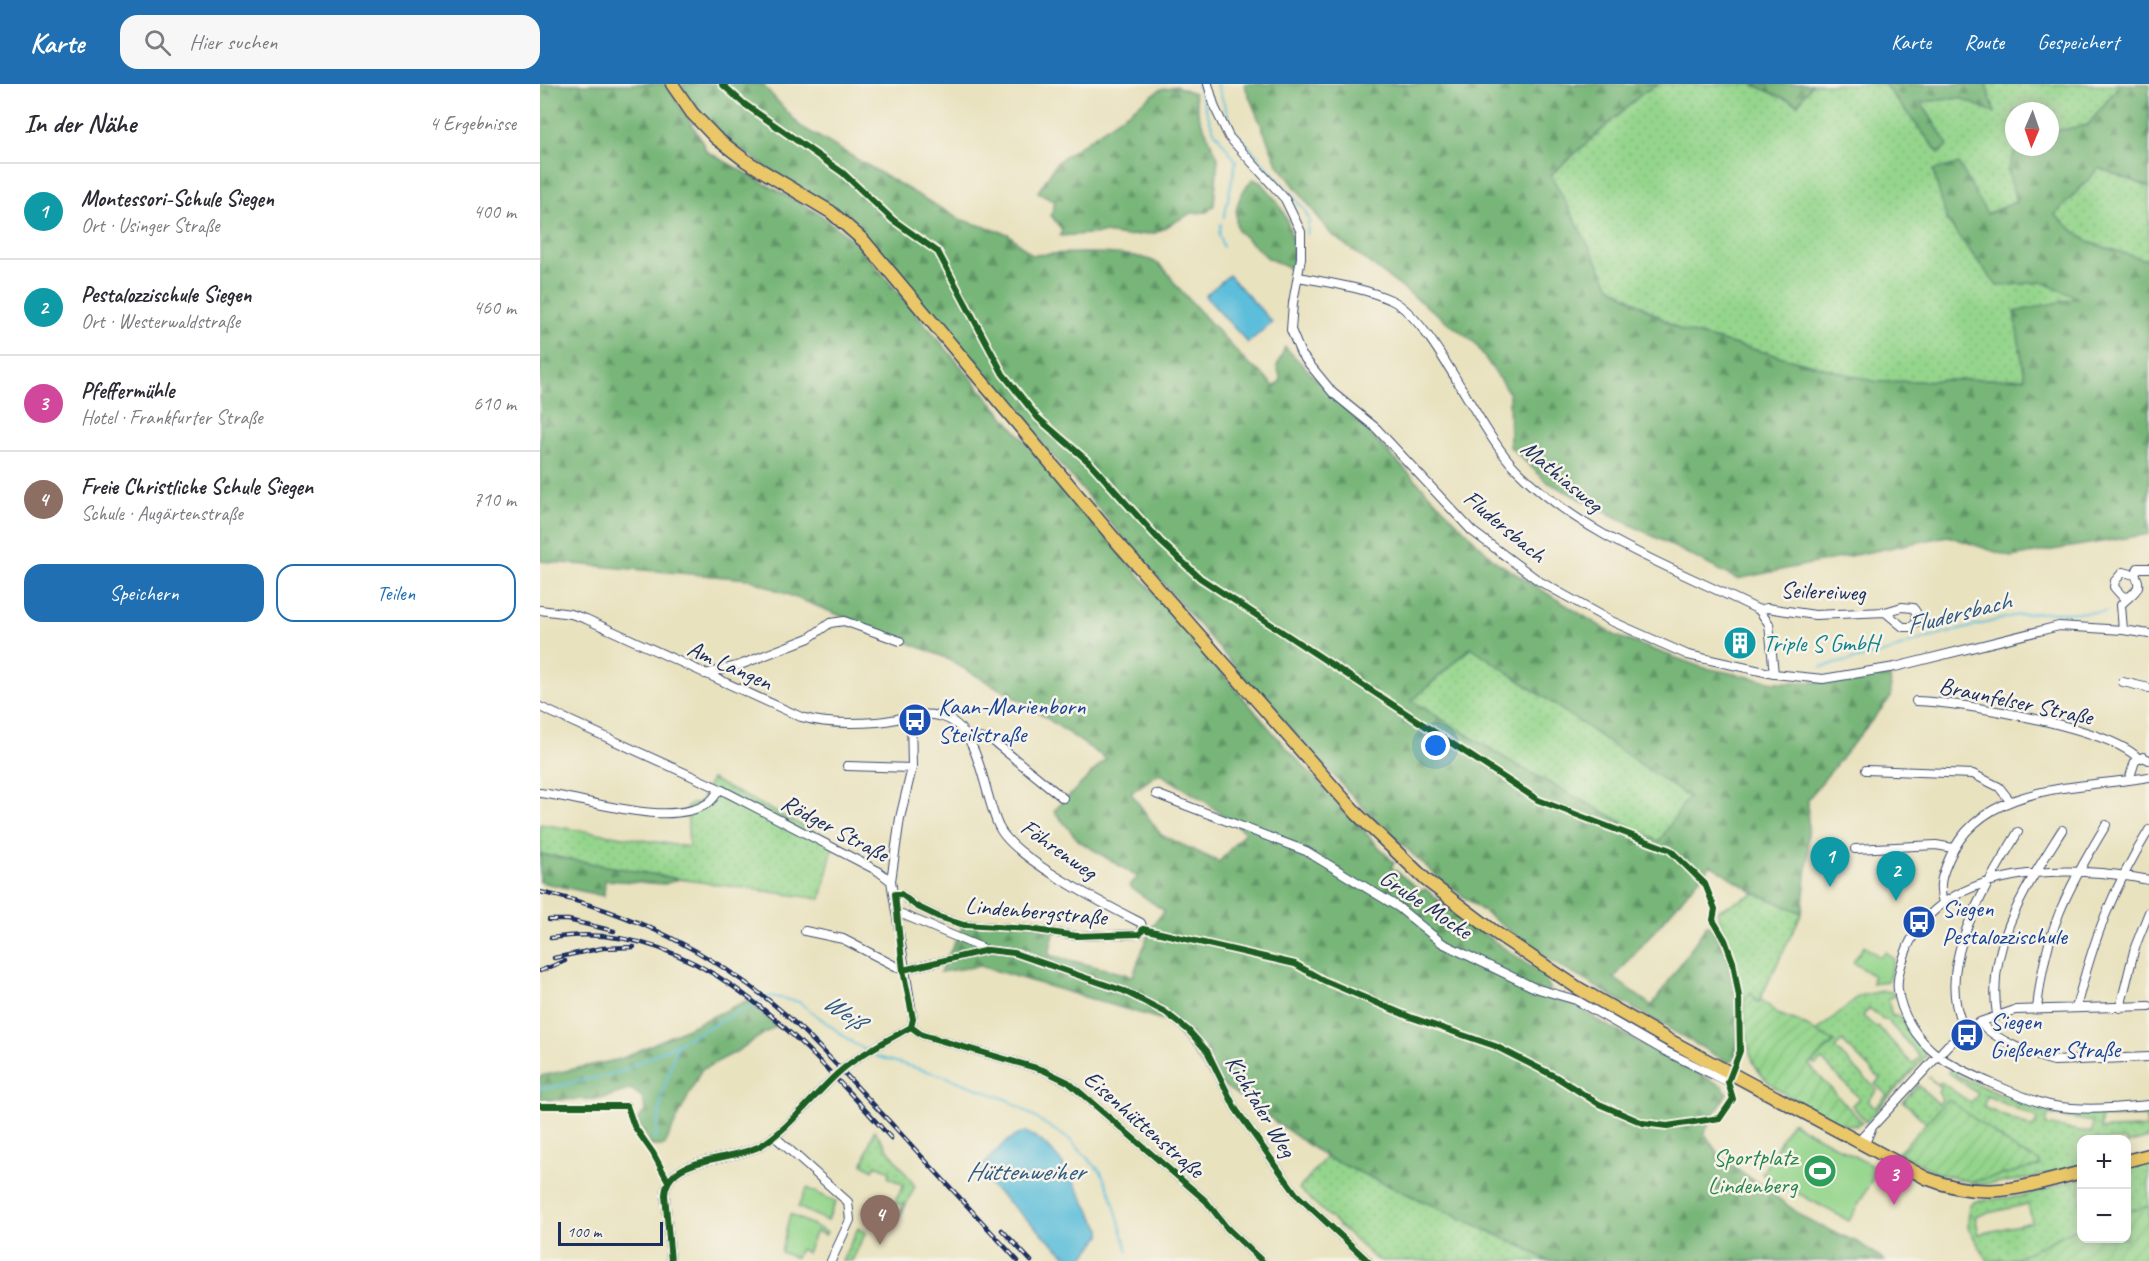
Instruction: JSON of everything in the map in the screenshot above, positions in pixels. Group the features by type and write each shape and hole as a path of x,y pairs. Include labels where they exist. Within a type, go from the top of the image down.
{"main road":[{"path":"672,84 692,113 716,138 746,161 831,212 864,241 1141,568 1357,814 1426,880 1534,960 1627,1017 1926,1178 1966,1191 2009,1191 2077,1173"},
{"path":"2131,1160 2149,1155"}],"street":[{"name":"Fludersbach","path":"1208,84 1215,108 1229,137 1285,199 1301,232 1299,277 1293,303 1291,330 1301,354 1333,393 1376,428 1472,531 1539,581 1609,620 1688,655 1774,674 1834,679 2059,627 2123,630 2149,634"},
{"name":"Mathiasweg","path":"1299,277 1362,290 1393,301 1417,322 1516,470 1579,522 1759,610"},
{"path":"2135,575 2138,568 2149,568"},
{"path":"2123,630 2121,605 2138,588 2139,581 2135,575 2123,572 2115,581 2117,592 2128,597"},
{"name":"Seilereiweg","path":"1759,610 1767,608 1815,615 1885,612"},
{"name":"Am Langen","path":"540,610 571,614 586,620 783,710 815,721 877,722 911,715"},
{"path":"1759,610 1770,632 1774,674"},
{"path":"705,674 740,665 809,638 830,623 844,621 900,641"},
{"path":"2122,682 2149,688"},
{"name":"Braunfelser Straße","path":"1916,701 1943,703 2079,731 2109,742 2138,758 2149,760"},
{"name":"Rödger Straße","path":"540,707 720,789 878,871 891,881 895,894 903,970 913,1019 911,1027"},
{"path":"891,881 900,818 912,768 911,715 925,713 940,716 952,721 967,735 993,741 1063,798"},
{"name":"Föhrenweg","path":"967,735 994,816 1006,839 1062,879 1141,923 1143,929"},
{"path":"2129,780 2133,764 2138,758"},
{"path":"847,766 912,768"},
{"path":"1866,770 1972,774 2000,787 2010,801"},
{"path":"1943,903 1940,880 1953,849 1986,814 2021,796 2149,777"},
{"path":"540,793 637,810 668,812 689,810 709,802 720,789"},
{"name":"Grube Mocke","path":"1156,794 1306,851 1398,907 1442,943 1535,988 1576,1000 1663,1050 1728,1082 1732,1074"},
{"path":"2037,1009 2049,938 2079,871 2106,825"},
{"path":"1997,1015 1994,996 1998,960 2011,916 2062,830"},
{"path":"2076,1008 2100,923 2122,874 2149,830"},
{"path":"1966,1031 1956,1014 1953,989 1954,970 1977,900 2018,832"},
{"path":"1855,849 1936,845 1953,849"},
{"path":"2149,880 2122,874 2079,871 2035,873 1989,881 1943,903 1913,936 1904,956 1897,988 1903,1012 1913,1030 1937,1055 1994,1083 2051,1105 2079,1109 2149,1105"},
{"name":"Lindenbergstraße","path":"895,894 901,894 916,906 939,916 983,928 1029,929 1077,936 1103,937 1140,934 1143,929"},
{"name":"Kichtaler Weg","path":"897,912 988,950 1029,957 1124,991 1165,1012 1188,1030 1207,1051 1235,1108 1296,1194 1368,1261"},
{"path":"2120,1008 2135,947 2149,912"},
{"path":"805,931 843,939 903,970"},
{"name":"Kichtaler Weg","path":"903,970 988,950"},
{"path":"1861,1144 1871,1129 1937,1055 1980,1022 1997,1015 2037,1009 2149,1006"},
{"path":"1980,1022 1987,1030 2042,1058 2054,1061 2149,1057"},
{"path":"671,1261 665,1187 672,1175 687,1166 753,1150 774,1136 832,1079 875,1048 911,1027"},
{"name":"Eisenhüttenstraße","path":"911,1027 922,1035 1043,1070 1068,1082 1206,1201 1227,1228 1262,1261"},
{"path":"540,1106 627,1106"},
{"path":"774,1136 848,1202 850,1220 831,1261"}],"green space":[{"path":"540,84 665,84 694,127 706,151 818,213 855,242 1281,742 1394,863 1391,867 1421,891 1425,889 1462,919 1543,975 1550,988 1549,996 1582,1008 1595,1019 1722,1086 1727,1093 1704,1133 1719,1155 1809,1221 1859,1243 1885,1261 1547,1261 1528,1249 1326,1157 1210,1076 1170,1022 980,966 940,972 965,922 1020,922 1055,928 1049,955 1133,976 1150,929 1164,911 1129,886 1138,877 1079,841 1054,811 1106,759 1026,704 944,657 749,579 540,561","holes":["1159,773 1203,800 1245,832 1219,862 1161,835 1131,793"]},
{"path":"681,84 762,84 800,126 959,219 1008,234 1032,255 1111,254 1153,261 1166,271 1175,284 1248,364 1275,387 1281,380 1277,366 1285,347 1495,561 1616,636 1701,667 1774,682 1837,682 1890,673 1891,697 1808,799 1808,858 1802,913 1755,893 1711,865 1614,978 1652,1006 1707,925 1726,952 1731,969 1736,1004 1737,1055 1729,1063 1546,958 1440,879 1373,818 1267,704 880,255 779,176 734,145 710,124 692,103","holes":["1471,647 1688,797 1659,842 1516,765 1412,701"]},
{"path":"1244,84 1659,84 1644,92 1551,175 1610,286 1680,330 1877,382 2025,378 2014,312 2077,298 2042,282 1997,286 1947,221 1933,170 1959,164 1987,214 2016,202 2008,169 2013,156 2059,156 2059,130 2088,125 2119,86 2118,84 2149,84 2149,187 2099,168 2055,215 2088,242 2142,259 2149,258 2149,534 2011,557 1948,536 1737,579 1547,482 1510,447 1509,393 1475,343 1331,234 1277,163"},
{"path":"1659,84 1752,84 1797,104 1812,84 1884,84 1939,153 1947,144 1921,102 1960,98 1994,112 1986,84 2118,84 2119,86 2088,125 2059,130 2059,102 2005,102 2005,156 2013,156 2008,169 2017,202 1986,214 1959,164 1997,286 2042,282 2078,298 2025,378 1877,382 1680,330 1610,286 1551,175 1644,92"},
{"path":"1752,84 1812,84 1798,104"},
{"path":"1884,84 1986,84 1995,113 1960,98 1921,102 1948,145 1939,153"},
{"path":"1176,86 1194,93 1199,116 1218,158 1214,205 1207,212 1191,213 1155,233 1126,236 1104,233 1060,236 1062,230 1051,215 1055,201 1038,192 1057,162 1161,89"},
{"path":"2099,168 2149,187 2149,258 2143,259 2088,242 2054,215"},
{"path":"1253,179 1267,189 1287,220 1293,247 1293,267 1291,269 1268,258 1238,231 1236,210 1238,203 1244,190"},
{"path":"1472,647 1689,797 1659,842 1516,765 1412,701"},
{"path":"711,779 834,842 821,899 679,879 540,854 540,824 689,847 687,806 701,801"},
{"path":"540,854 679,879 665,884 605,880 604,896 540,882"},
{"path":"1755,893 1802,913 1758,1003 1751,993 1744,1000 1717,911"},
{"path":"1864,946 1880,957 1885,952 1894,959 1888,981 1872,983 1873,976 1853,962"},
{"path":"1883,991 1893,992 1895,996 1888,999 1892,1016 1900,1016 1926,1056 1866,1122 1852,1105 1859,1098 1822,1060 1816,1065 1811,1063 1834,1043 1815,1033 1859,996","holes":["1869,1008 1884,1020 1886,1019 1920,1057 1912,1064 1878,1026 1876,1028 1863,1016","1842,1041 1880,1079 1875,1084 1887,1095 1875,1108 1868,1101 1877,1090 1835,1048"]},
{"path":"1751,993 1758,1003 1762,1000 1778,1014 1800,1022 1834,1042 1809,1065 1862,1122 1856,1126 1831,1120 1789,1096 1763,1077 1755,1066 1747,1039 1744,1000"},
{"path":"748,1000 776,1026 734,1053 701,1070 664,1146 651,1146 637,1121 645,1111 643,1098 631,1089 601,1099 540,1100 540,1076 621,1059"},
{"path":"1951,1066 1957,1070 1956,1075 2043,1113 2045,1108 2090,1113 2149,1109 2149,1138 2131,1143 2131,1135 2077,1135 2077,1167 2021,1180 1977,1185 1971,1182 2039,1166 2039,1162 2019,1152 1948,1100 1926,1123 1903,1101 1918,1085 1939,1104 1942,1099 1938,1092 1941,1088 1928,1077 1939,1085 1941,1082 1971,1103 1978,1094 1948,1072","holes":["1987,1096 2038,1118 2033,1128 1983,1107","2048,1114 2093,1122 2091,1133 2046,1125","2101,1117 2146,1117 2147,1128 2101,1129"]},
{"path":"1948,1099 2019,1152 2039,1161 2040,1166 1971,1182 1940,1174 1898,1153"},
{"name":"Sportplatz Lindenberg","path":"1791,1122 1878,1169 1849,1221 1762,1174"},
{"path":"874,1130 915,1186 899,1219 897,1218 904,1204 893,1204 904,1185 888,1177 890,1171 876,1165 873,1170 863,1164"},
{"path":"1326,1157 1528,1249 1547,1261 1378,1261 1299,1189"},
{"path":"2149,1160 2149,1206 2131,1211 2131,1189 2131,1165"},
{"path":"2077,1179 2077,1228 2015,1259 1988,1261 1968,1228 1969,1205 1976,1201 2025,1196","holes":["2028,1204 2032,1222 1979,1234 1975,1216"]},
{"path":"807,1188 836,1202 827,1221 798,1207"},
{"path":"867,1204 899,1219 895,1227 863,1212"},
{"path":"2149,1206 2149,1261 1991,1261 2015,1259 2077,1228 2077,1243 2131,1243 2131,1211"},
{"path":"790,1214 827,1232 825,1235 816,1231 807,1253 800,1249 796,1258 781,1252"},
{"path":"858,1228 866,1232 852,1261 842,1261"}],"water":[{"path":"1229,275 1272,322 1248,343 1205,296"},
{"name":"Hüttenweiher","path":"1025,1132 1039,1139 1060,1161 1101,1229 1101,1236 1080,1261 1072,1261 980,1176 979,1171 999,1148"}],"waterway":[{"path":"1197,84 1213,129 1236,161 1224,218"},
{"name":"Fludersbach","path":"1217,84 1233,129 1304,209 1309,219 1307,235"},
{"path":"1221,224 1219,235 1223,247"},
{"name":"Fludersbach","path":"1292,271 1295,256 1294,235"},
{"name":"Fludersbach","path":"1821,667 1887,652 1913,642 2013,616 2034,613 2106,612"},
{"name":"Weiß","path":"540,1088 620,1072 771,996 799,1002 853,1043 878,1057 944,1076 1008,1100 1070,1140 1101,1172 1112,1197 1128,1252"},
{"path":"655,1140 662,1097 677,1044"}],"railway":[{"path":"540,892 606,910 670,937 730,972 758,992 785,1014 825,1053 1018,1261"},
{"path":"549,920 568,920 614,931"},
{"path":"551,938 604,936 653,946 700,966 743,993 783,1026 891,1138"},
{"path":"554,958 603,948 634,947"},
{"path":"540,971 565,961"},
{"path":"1002,1230 1031,1261"}],"cycle path":[{"path":"722,84 743,103 843,173 893,220 938,252 1003,374 1038,418 1090,463 1161,542 1200,578 1538,800 1670,850 1705,884 1715,909 1713,920 1725,940 1733,962 1739,997 1740,1051 1728,1082 1733,1099 1720,1118 1667,1126 1643,1123 1599,1104 1556,1077 1495,1046 1410,1017 1323,980 1295,964 1143,929 1140,934 1077,936 1029,929 964,925 939,917 916,906 901,894 895,894 903,970 913,1019 911,1027"},
{"path":"903,970 988,950 1014,953 1124,991 1165,1012 1188,1030 1207,1051 1235,1108 1296,1194 1368,1261"},
{"path":"911,1027 922,1035 1043,1070 1068,1082 1206,1201 1227,1228 1262,1261"},
{"path":"671,1261 665,1195 668,1182 677,1173 688,1166 748,1151 770,1140 845,1067 911,1027"},
{"path":"540,1106 627,1106 634,1126 653,1153 668,1181"}],"place":[{"name":"Triple S GmbH","path":"1740,643"},
{"name":"Kaan-Marienborn Steilstraße","path":"915,720"},
{"name":"Montessori-Schule Siegen","path":"1830,887"},
{"name":"Pestalozzischule Siegen","path":"1896,901"},
{"name":"Siegen Pestalozzischule","path":"1919,922"},
{"name":"Siegen Gießener Straße","path":"1967,1035"},
{"name":"Sportplatz Lindenberg","path":"1820,1171"},
{"name":"Pfeffermühle","path":"1894,1205"},
{"name":"Freie Christliche Schule Siegen","path":"880,1245"}]}
